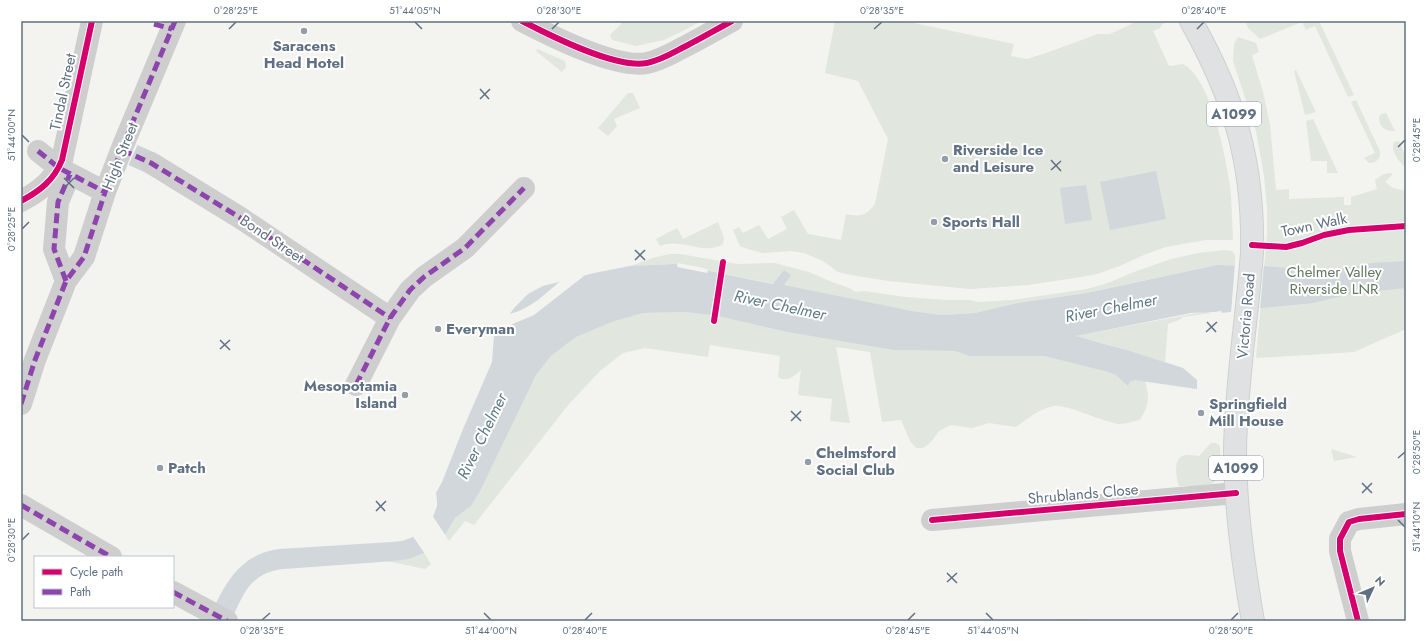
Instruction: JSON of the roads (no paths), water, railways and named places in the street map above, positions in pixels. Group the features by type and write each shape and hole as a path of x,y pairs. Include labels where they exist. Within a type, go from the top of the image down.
{"main road":[{"name":"Victoria Road","path":"1191,21 1219,75 1230,104 1240,133 1250,192 1252,254 1237,411 1235,450 1236,494 1245,574 1253,621"}],"street":[{"name":"Tindal Street","path":"64,171 64,152 92,21"},
{"path":"522,21 580,48 617,61 633,64 647,63 663,58 732,21"},
{"name":"High Street","path":"21,404 35,360 66,281 84,258 106,192 135,156 167,25"},
{"path":"38,151 64,171 106,192"},
{"name":"Bond Street","path":"135,156 239,217 390,318"},
{"path":"21,201 32,195 64,171"},
{"path":"64,171 58,202 54,249 66,281"},
{"path":"356,385 390,318 410,290 424,277 465,248 524,188"},
{"name":"Shrublands Close","path":"932,520 1236,494"},
{"path":"21,505 109,556"},
{"path":"1358,621 1340,551 1340,538 1349,522 1359,519 1406,514"},
{"path":"174,593 218,616"}],"water":[{"path":"1156,171 1166,219 1110,230 1100,182"},
{"path":"1086,185 1092,220 1065,224 1060,188"},
{"name":"River Chelmer","path":"1406,261 1406,288 1350,294 1313,303 1222,313 1221,311 1191,313 1076,336 1183,368 1197,380 1197,389 1134,380 1130,382 1128,386 1116,375 1108,372 1044,356 969,356 955,351 893,350 787,332 718,316 685,312 643,313 612,322 576,337 551,356 536,375 480,491 471,506 455,518 445,535 424,553 409,559 394,561 273,571 256,580 244,593 231,621 216,603 227,583 240,567 257,556 267,552 279,549 402,541 413,537 433,517 437,506 436,493 492,362 494,336 515,307 528,294 543,286 594,273 630,266 675,264 773,284 784,270 791,275 784,285 912,311 941,315 975,313 1017,303 1087,293 1216,265 1264,266 1311,270 1345,268 1372,263"}],"tunnel":[{"path":"133,155 151,163"}],"place":[{"name":"Saracens Head Hotel","path":"304,31"},
{"name":"Riverside Ice and Leisure","path":"945,159"},
{"name":"Sports Hall","path":"934,222"},
{"name":"Everyman","path":"438,329"},
{"name":"Mesopotamia Island","path":"405,395"},
{"name":"Springfield Mill House","path":"1201,413"},
{"name":"Chelmsford Social Club","path":"808,462"},
{"name":"Patch","path":"160,468"}],"park label":[{"name":"Chelmer Valley Riverside LNR","path":"1334,280"}]}
